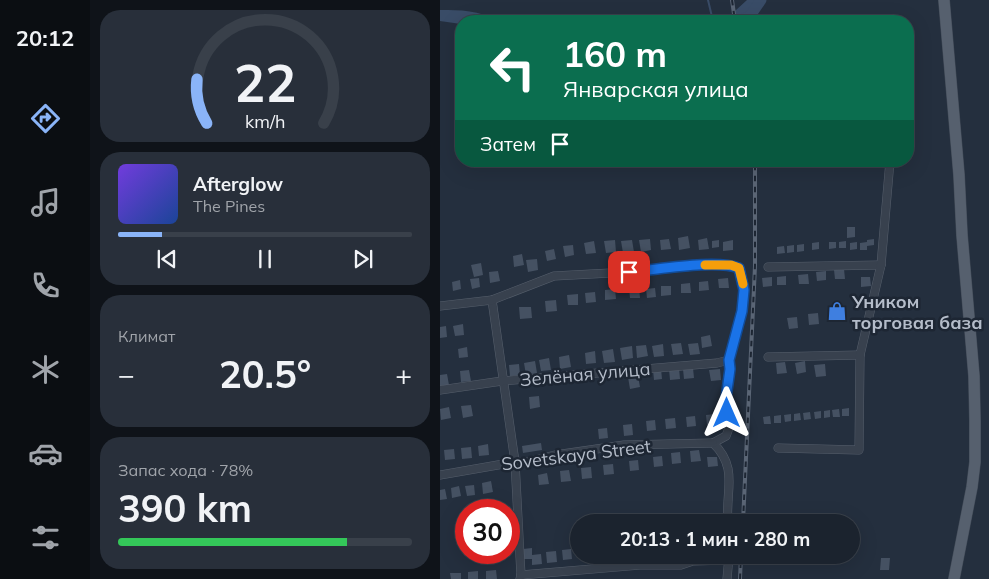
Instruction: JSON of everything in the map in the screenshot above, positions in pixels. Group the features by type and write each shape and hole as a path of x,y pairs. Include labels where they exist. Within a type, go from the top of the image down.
{"main road":[{"path":"944,0 960,175 962,235 974,376 975,412 975,462 972,487 954,579"}],"street":[{"path":"778,448 858,450 860,355 881,265 889,167"},
{"path":"440,306 492,300 554,276 706,265 731,265 739,268 744,290 742,311 729,360 730,369 726,398 729,428 726,436 713,443 722,452 729,467 728,514"},
{"path":"768,267 881,265"},
{"path":"492,300 502,382 515,462 521,577 640,565 684,564"},
{"path":"768,358 860,355"},
{"name":"Зелёная улица","path":"440,390 502,382 717,363 729,360"},
{"name":"Sovetskaya Street","path":"440,474 515,462 527,462 624,445 713,443"},
{"path":"727,579 728,564"}],"water":[{"path":"747,0 765,0 763,6 747,15 731,15"},
{"path":"440,10 484,15 455,15 455,23 440,21"}],"building":[{"path":"847,227 855,227 855,237 847,238"},
{"path":"688,236 690,248 679,250 678,238"},
{"path":"707,238 709,249 699,250 698,240"},
{"path":"650,239 651,250 641,252 639,240"},
{"path":"669,239 671,249 661,250 660,240"},
{"path":"874,239 874,245 867,246 867,250 860,250 860,243"},
{"path":"615,240 616,252 606,253 604,241"},
{"path":"632,240 634,252 623,253 621,241"},
{"path":"719,240 719,247 712,248 712,241"},
{"path":"733,240 733,250 723,251 723,242"},
{"path":"594,241 596,253 586,254 584,243"},
{"path":"846,241 846,248 839,248 839,242"},
{"path":"819,242 819,249 812,250 812,243"},
{"path":"829,242 836,242 836,248 829,249"},
{"path":"857,242 857,249 850,250 850,243"},
{"path":"804,244 804,251 797,252 797,245"},
{"path":"573,245 574,255 565,257 563,246"},
{"path":"794,245 794,252 787,253 787,246"},
{"path":"784,246 785,253 777,254 777,247"},
{"path":"554,249 556,259 547,261 545,251"},
{"path":"522,254 524,265 514,267 513,256"},
{"path":"537,259 538,270 528,272 526,260"},
{"path":"481,263 483,275 474,277 471,265"},
{"path":"844,269 845,279 835,279 834,270"},
{"path":"498,271 500,281 490,283 489,272"},
{"path":"826,271 826,280 817,281 816,272"},
{"path":"808,274 809,284 799,284 798,275"},
{"path":"786,276 786,285 777,285 777,277"},
{"path":"772,277 772,286 763,287 762,278"},
{"path":"861,277 870,277 871,286 861,287"},
{"path":"479,278 480,287 472,289 470,279"},
{"path":"728,278 729,288 719,288 718,279"},
{"path":"460,280 461,289 453,291 452,282"},
{"path":"708,281 709,290 699,291 699,282"},
{"path":"690,283 691,293 681,293 681,284"},
{"path":"661,286 671,286 671,295 661,296"},
{"path":"639,288 640,298 630,298 629,289"},
{"path":"655,288 656,297 647,298 646,289"},
{"path":"615,289 616,299 605,300 605,290"},
{"path":"595,292 596,302 586,303 585,293"},
{"path":"578,294 578,305 568,305 567,295"},
{"path":"556,300 557,311 546,312 545,301"},
{"path":"519,307 531,307 532,318 520,319"},
{"path":"839,309 840,320 830,321 829,310"},
{"path":"818,313 819,324 809,325 808,314"},
{"path":"797,317 798,328 789,329 787,318"},
{"path":"463,324 464,335 455,336 453,326"},
{"path":"446,326 447,337 440,338 440,327"},
{"path":"710,335 712,346 702,348 701,337"},
{"path":"681,343 683,354 673,355 671,344"},
{"path":"698,343 700,354 690,355 688,344"},
{"path":"663,344 664,356 654,357 652,346"},
{"path":"646,345 648,356 637,358 636,346"},
{"path":"632,346 633,358 622,360 620,348"},
{"path":"467,347 468,357 459,358 458,349"},
{"path":"613,349 615,362 604,363 602,351"},
{"path":"595,351 596,363 586,364 585,353"},
{"path":"569,355 571,367 560,369 559,357"},
{"path":"549,358 551,370 541,371 539,360"},
{"path":"535,361 537,373 526,375 524,363"},
{"path":"805,361 806,372 797,374 795,363"},
{"path":"785,362 787,373 777,374 776,363"},
{"path":"519,364 520,375 510,376 509,365"},
{"path":"825,364 826,376 816,377 814,365"},
{"path":"679,368 680,379 670,380 669,369"},
{"path":"693,368 694,378 684,379 683,369"},
{"path":"661,369 662,379 654,380 653,370"},
{"path":"720,369 721,380 711,381 709,370"},
{"path":"469,370 471,381 461,382 460,371"},
{"path":"447,374 449,385 440,386 440,375"},
{"path":"638,376 640,387 630,389 628,377"},
{"path":"539,396 540,407 530,409 529,397"},
{"path":"471,405 473,416 463,418 461,406"},
{"path":"449,407 451,418 441,420 440,409"},
{"path":"849,408 849,416 842,416 842,409"},
{"path":"839,409 840,417 833,417 832,410"},
{"path":"830,410 830,417 824,418 824,411"},
{"path":"821,411 821,418 815,419 814,412"},
{"path":"810,412 811,419 804,420 803,413"},
{"path":"800,413 801,420 794,421 794,414"},
{"path":"715,414 716,424 707,425 706,415"},
{"path":"791,414 791,421 785,422 784,415"},
{"path":"781,415 781,423 774,423 774,416"},
{"path":"695,416 696,426 687,427 686,417"},
{"path":"770,416 771,424 764,424 763,417"},
{"path":"675,418 676,428 666,429 665,419"},
{"path":"655,420 656,430 647,431 646,421"},
{"path":"632,424 633,435 624,436 623,425"},
{"path":"607,428 608,438 599,439 598,429"},
{"path":"541,443 542,450 523,453 522,446"},
{"path":"488,444 489,455 479,456 478,446"},
{"path":"471,447 472,458 462,459 461,448"},
{"path":"454,449 455,459 445,460 444,450"},
{"path":"699,450 701,461 691,462 690,451"},
{"path":"680,452 681,463 672,464 671,453"},
{"path":"662,456 663,466 654,467 653,457"},
{"path":"707,457 717,457 718,466 708,467"},
{"path":"638,460 639,470 630,471 629,461"},
{"path":"613,464 614,474 604,475 603,465"},
{"path":"591,467 592,478 582,479 581,468"},
{"path":"569,470 571,481 561,482 560,471"},
{"path":"547,473 549,484 539,485 538,475"},
{"path":"491,481 493,492 483,494 482,483"},
{"path":"474,485 475,495 467,496 465,486"},
{"path":"459,486 461,496 452,498 451,488"},
{"path":"445,489 447,499 440,500 440,490"},
{"path":"532,548 532,555 541,554 542,564 532,565 532,559 523,559 523,549"},
{"path":"570,549 570,559 563,560 562,550"},
{"path":"556,551 557,562 547,563 546,552"},
{"path":"881,558 890,558 889,570 880,570"},
{"path":"496,570 497,579 486,579 486,571"},
{"path":"478,571 478,579 468,579 468,572"},
{"path":"450,573 461,573 461,579 451,579"}],"waterway":[{"path":"708,0 712,15"},
{"path":"751,15 761,0"}],"railway":[{"path":"732,0 734,15"},
{"path":"743,514 755,266 755,167"},
{"path":"740,579 741,564"}],"slow traffic":[{"path":"705,265 731,265 739,268 743,284"}],"place":[{"name":"Уником торговая база","path":"837,311"}],"route":[{"path":"629,272 706,265 731,265 739,268 744,290 742,311 729,360 730,369 726,398 727,413"}]}
